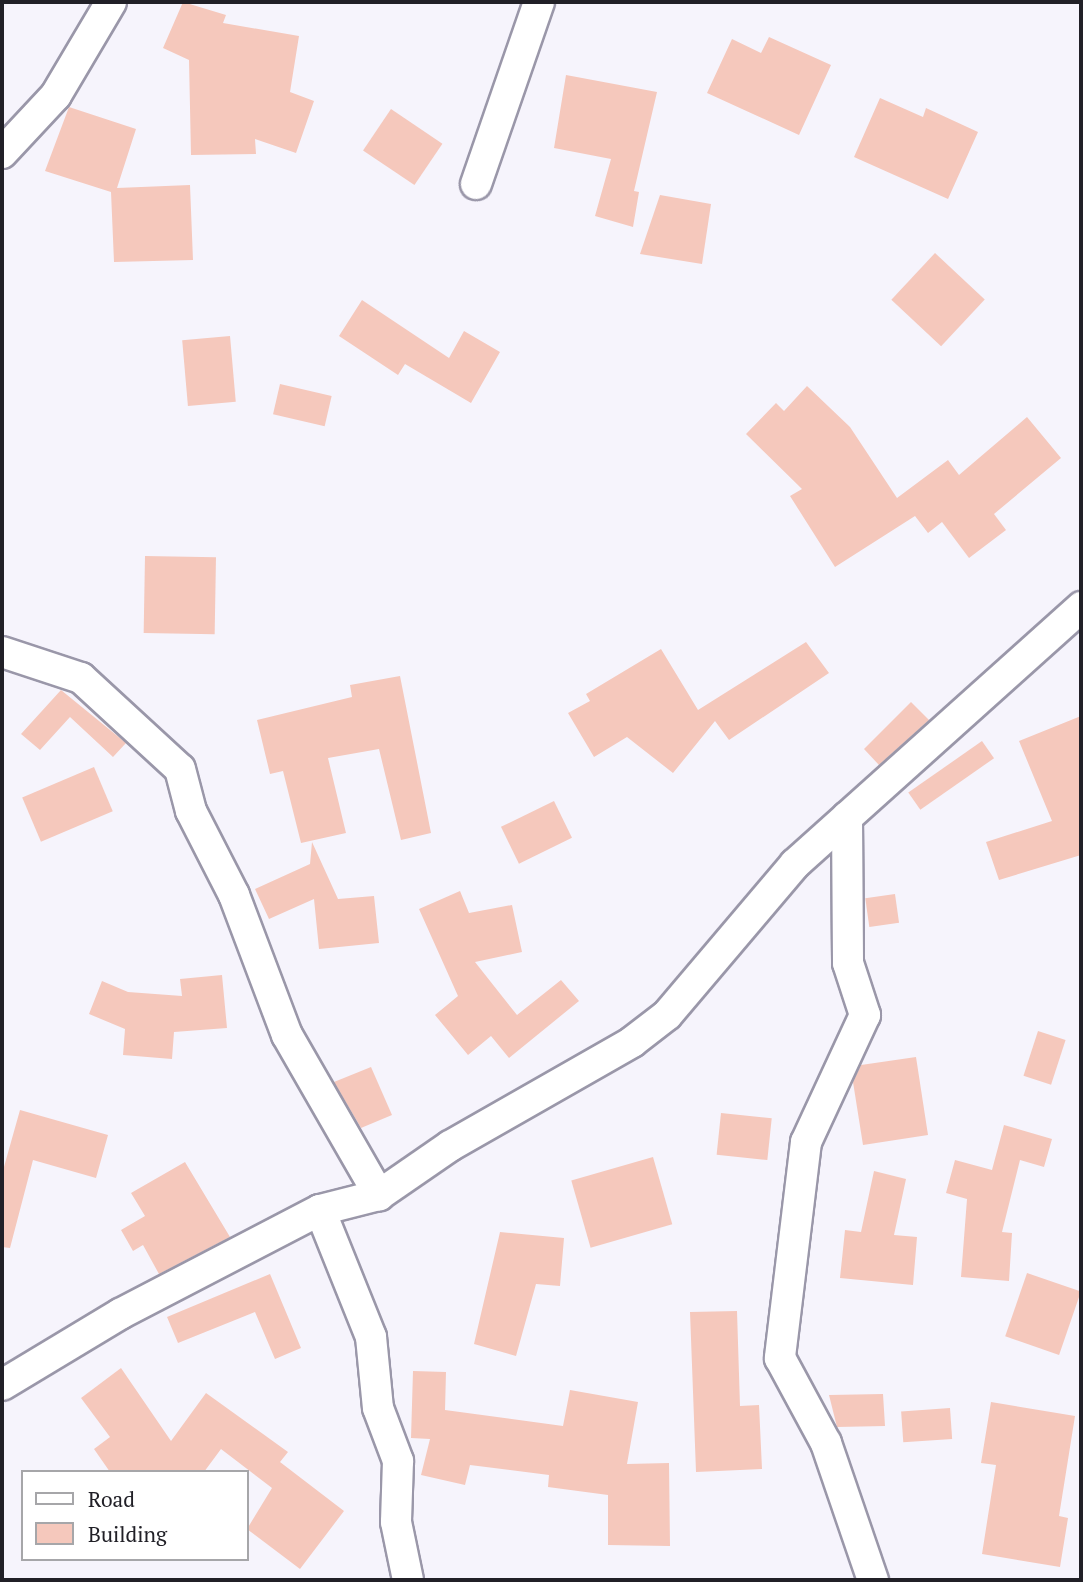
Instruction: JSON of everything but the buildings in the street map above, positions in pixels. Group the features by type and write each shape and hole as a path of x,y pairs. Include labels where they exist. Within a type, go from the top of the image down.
{"street":[{"path":"2,153 56,95 111,2"},
{"path":"476,184 539,2"},
{"path":"2,1385 120,1314 320,1210 379,1195 667,1015 795,864 1081,607"},
{"path":"2,652 81,678 180,769 191,811 238,905 287,1035 379,1195"},
{"path":"847,817 848,963 865,1015 806,1142 780,1359 826,1443 873,1580"},
{"path":"320,1210 371,1337 377,1408 398,1461 396,1522 408,1580"}]}
